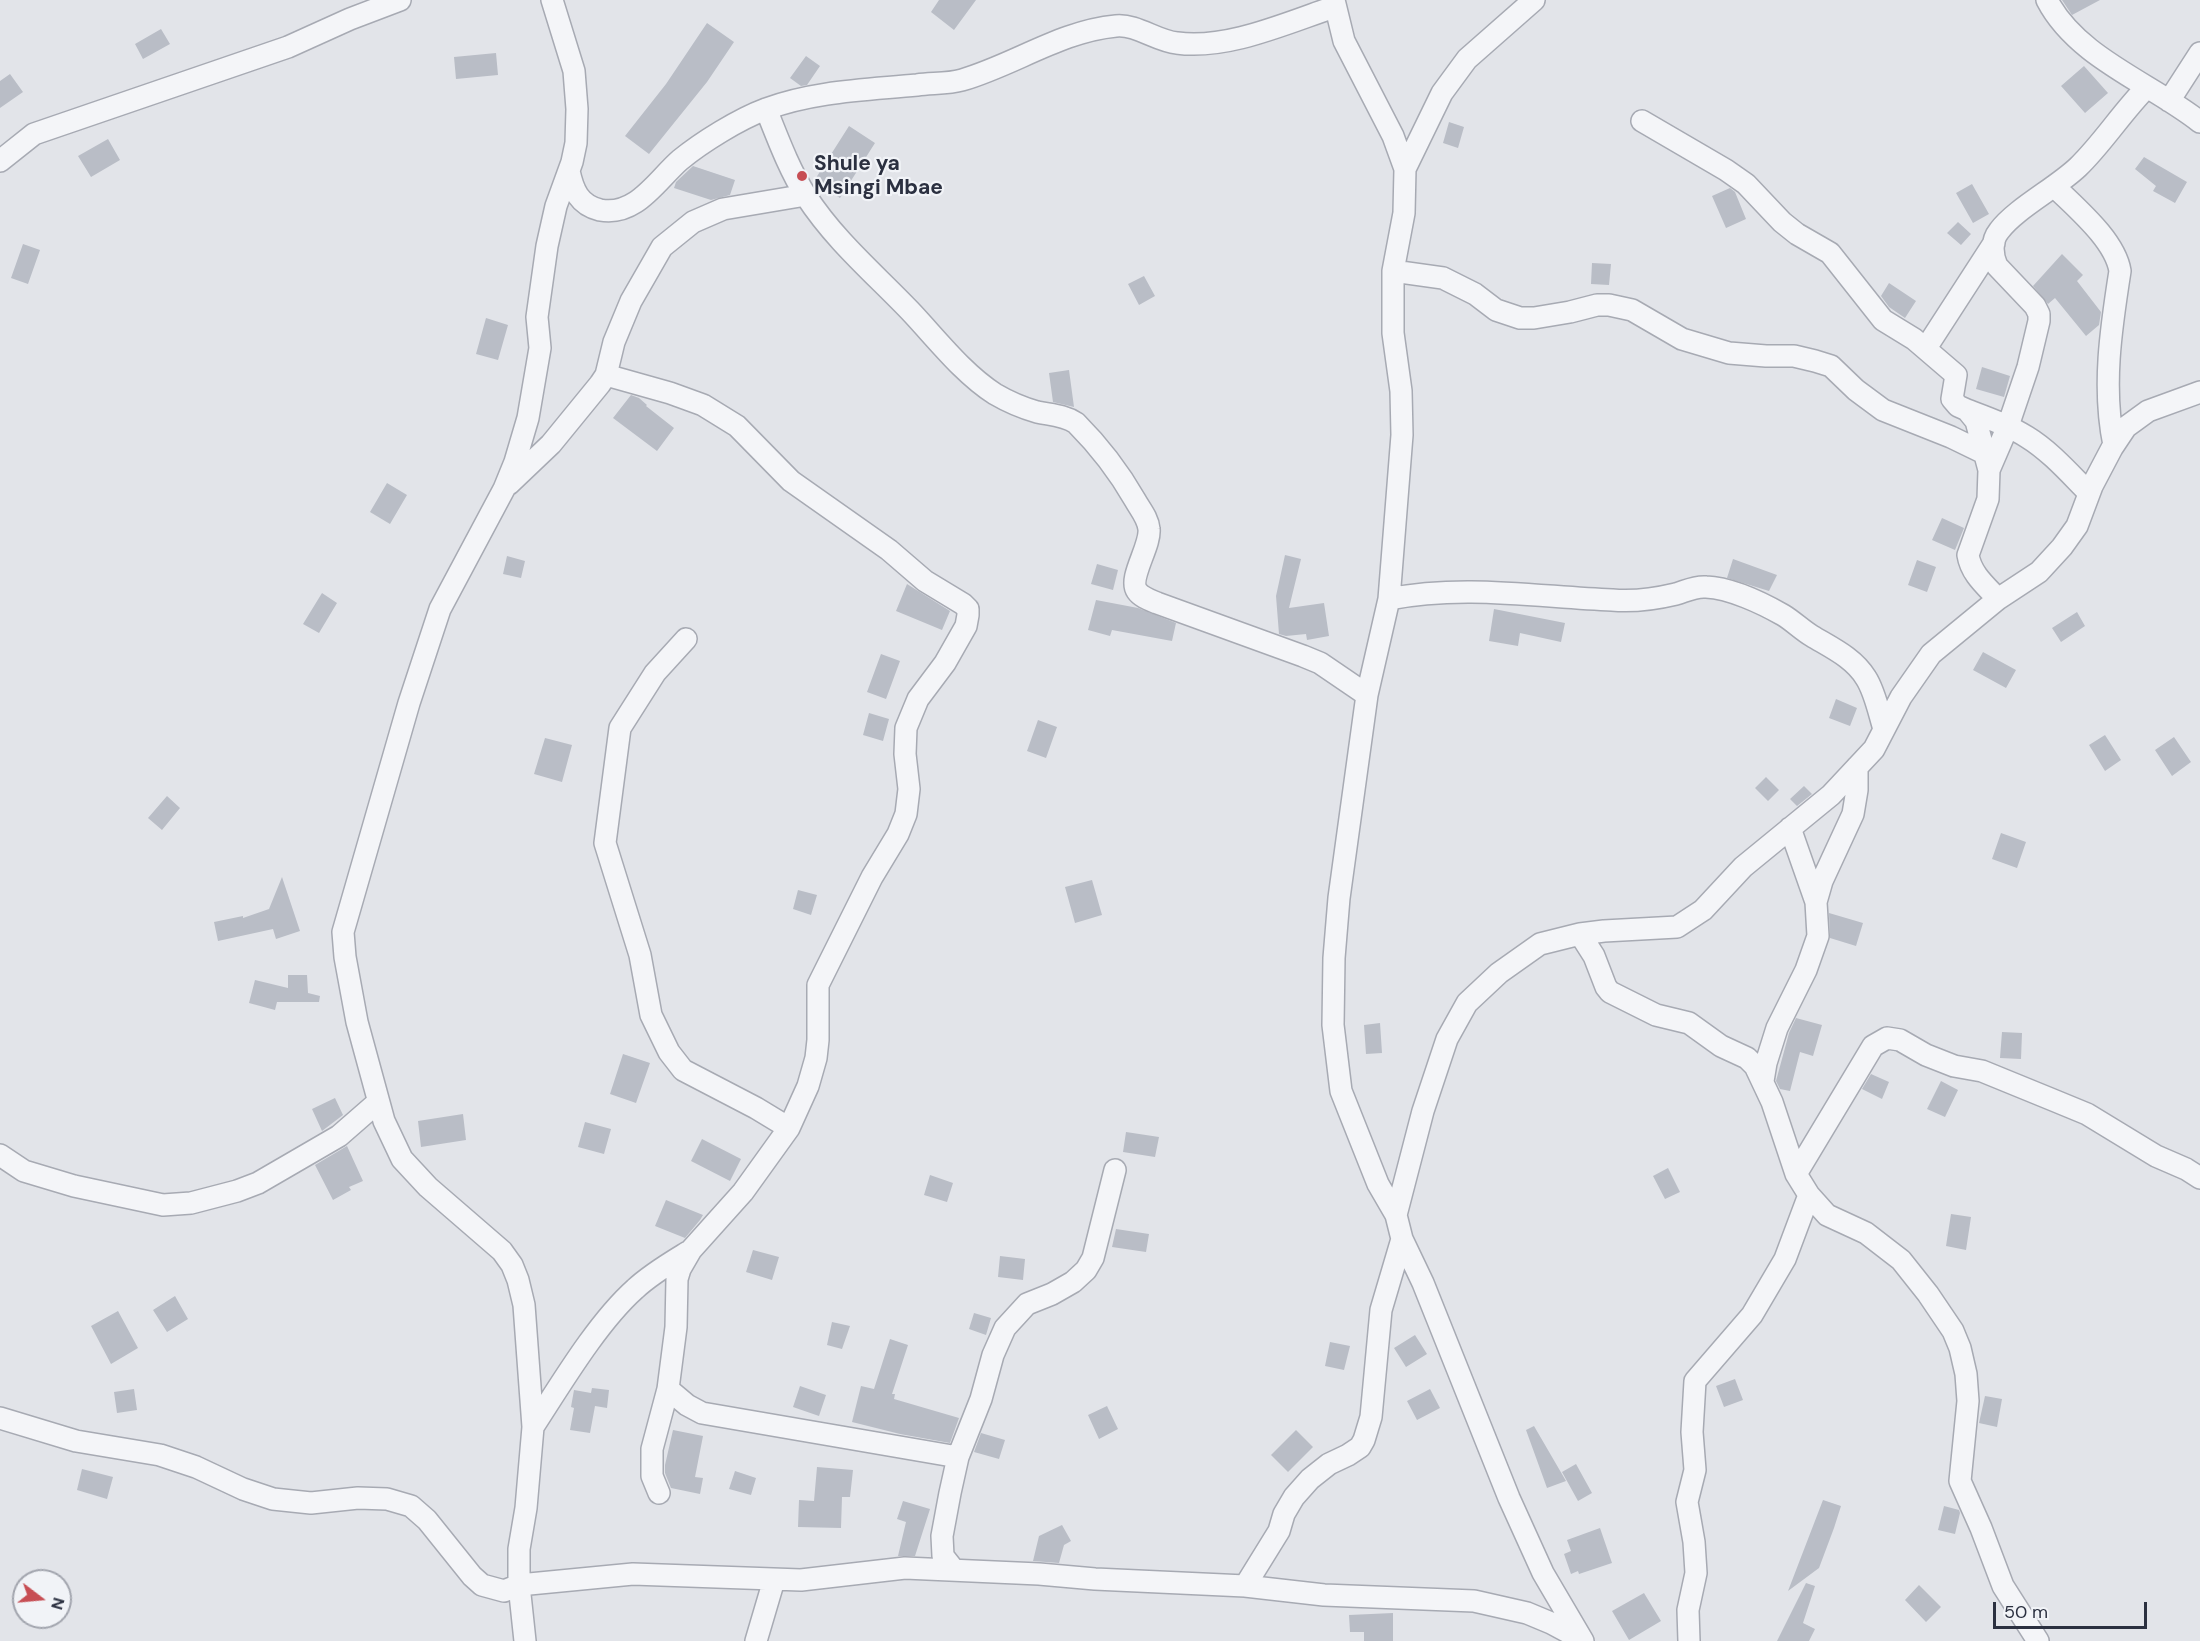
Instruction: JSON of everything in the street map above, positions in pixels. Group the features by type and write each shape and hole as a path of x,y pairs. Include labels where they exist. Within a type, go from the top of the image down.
{"street":[{"path":"0,161 34,134 288,47 350,19 400,0"},
{"path":"525,1641 519,1585 519,1549 526,1508 532,1427 524,1305 512,1265 502,1251 428,1187 402,1159 384,1121 357,1022 345,957 343,932 409,703 440,609 504,489 528,418 540,348 537,317 547,246 556,206 569,171 576,143 578,109 574,71 552,0"},
{"path":"1405,169 1442,93 1467,59 1534,0"},
{"path":"2047,0 2056,18 2096,54 2200,122"},
{"path":"0,1418 75,1441 160,1455 196,1467 243,1489 273,1499 311,1503 358,1498 387,1499 411,1506 427,1520 472,1576 482,1585 504,1591 519,1585 633,1574 662,1573 801,1580 905,1568 954,1570 1245,1586 1324,1595 1474,1601 1527,1613 1583,1641 1543,1573 1514,1509 1423,1283 1402,1239 1396,1215 1378,1184 1341,1091 1333,1025 1334,958 1367,695 1389,599 1402,435 1401,391 1393,333 1393,271 1404,213 1405,169 1393,136 1344,41 1334,4 1211,45 1175,43 1118,26 1067,38 961,80 819,94 766,109 742,119 681,160 645,195 616,212 592,208 582,202 573,189 569,171"},
{"path":"2169,101 2200,53"},
{"path":"1926,348 1994,243 1999,231 2089,155 2129,105 2147,87"},
{"path":"766,109 784,156 806,195 850,252 978,382 997,395 1036,411 1069,418 1116,469 1146,517 1149,528 1149,538 1136,577 1135,587 1138,593 1156,603 1320,663 1367,695"},
{"path":"1641,121 1746,184 1782,222 1797,234 1830,253 1883,320 1926,348 1956,375 1952,399 1958,406 2008,426 2043,448 2090,493"},
{"path":"2055,186 2109,245 2118,261 2120,271 2110,346 2108,417 2114,445"},
{"path":"504,489 550,444 606,375 614,342 631,301 662,247 693,222 723,209 806,195"},
{"path":"1987,462 2008,426 2028,367 2039,314 2035,306 1997,266 1993,258 1994,243"},
{"path":"1393,271 1443,278 1475,294 1496,310 1520,318 1534,318 1591,306 1609,305 1632,310 1682,339 1729,352 1794,356 1831,366 1856,390 1883,410 1951,437 1987,462"},
{"path":"606,375 703,405 737,426 790,481 889,550 925,581 968,609 966,626 956,646 918,699 906,728 905,754 909,789 906,814 898,834 872,877 818,986 818,1040 816,1058 808,1086 789,1128 743,1192 691,1250 677,1279 676,1327 668,1389 652,1449 652,1476 659,1493"},
{"path":"1396,1215 1423,1111 1443,1049 1467,1004 1499,973 1540,944 1580,934 1677,927 1703,910 1743,867 1831,795 1874,749 1901,697 1931,654 1998,599 2039,572 2062,548 2078,526 2090,493 2114,445 2126,428 2148,411 2200,392"},
{"path":"1967,410 1976,421 1987,462 1988,499 1968,555 1972,569 1998,599"},
{"path":"1389,599 1414,594 1448,592 1519,593 1614,601 1640,600 1676,594 1696,586 1709,587 1745,597 1784,615 1811,636 1841,653 1859,668 1867,680 1884,729"},
{"path":"686,639 655,673 620,728 605,843 640,955 651,1015 676,1061 684,1070 789,1128"},
{"path":"1816,902 1822,881 1853,814 1857,789 1857,767"},
{"path":"1763,1081 1766,1062 1777,1028 1806,970 1818,936 1816,902 1790,828"},
{"path":"1580,934 1594,956 1610,992 1656,1015 1689,1023 1699,1028 1710,1038 1747,1058 1755,1066 1772,1102 1796,1174 1809,1195 1827,1215 1866,1233 1901,1260 1953,1331 1966,1374 1968,1401 1960,1481 1982,1528 2003,1586 2038,1641"},
{"path":"1796,1174 1873,1046 1887,1038 1900,1040 1926,1055 1954,1066 1982,1071 2087,1114 2156,1156 2200,1178"},
{"path":"0,1155 24,1171 74,1186 163,1205 191,1203 258,1184 339,1136 378,1102"},
{"path":"954,1570 943,1556 942,1536 958,1457 981,1399 993,1355 1005,1328 1027,1304 1073,1282 1090,1264 1115,1170"},
{"path":"1689,1641 1689,1610 1696,1574 1694,1542 1687,1502 1695,1470 1692,1432 1695,1381 1752,1315 1785,1258 1809,1195"},
{"path":"1245,1586 1278,1531 1284,1514 1294,1497 1310,1479 1329,1464 1360,1447 1364,1440 1371,1417 1381,1310 1402,1239"},
{"path":"532,1427 603,1326 633,1290 691,1250"},
{"path":"668,1389 687,1405 702,1413 958,1457"},
{"path":"756,1641 774,1580"}],"building":[{"path":"939,0 976,0 954,30 931,12"},
{"path":"2062,0 2100,0 2072,15"},
{"path":"707,23 734,42 707,82 649,154 625,136 666,84"},
{"path":"161,29 170,44 143,59 135,44"},
{"path":"496,53 498,75 456,79 454,57"},
{"path":"806,56 820,66 807,85 801,86 790,78"},
{"path":"2084,66 2108,93 2085,113 2061,86"},
{"path":"10,74 23,92 0,108 0,81"},
{"path":"1449,122 1464,127 1458,148 1443,143"},
{"path":"849,126 875,143 840,198 814,181"},
{"path":"108,139 120,160 91,177 78,156"},
{"path":"2144,157 2187,182 2175,203 2153,191 2156,186 2135,169"},
{"path":"693,166 735,180 730,195 711,200 674,188 676,182"},
{"path":"1972,184 1989,214 1973,223 1956,193"},
{"path":"1730,188 1735,192 1746,219 1726,228 1712,196"},
{"path":"1958,222 1971,234 1961,245 1947,233"},
{"path":"23,244 40,250 28,284 11,278"},
{"path":"2062,254 2083,275 2077,281 2101,312 2099,325 2086,336 2055,298 2048,304 2033,286"},
{"path":"1592,263 1611,264 1609,285 1591,284"},
{"path":"1144,276 1155,296 1139,305 1128,284"},
{"path":"1889,283 1916,301 1905,318 1889,307 1881,296"},
{"path":"486,318 508,325 498,360 476,354"},
{"path":"1982,367 2010,376 2004,397 1976,389"},
{"path":"1069,370 1074,407 1053,402 1049,373"},
{"path":"631,395 639,398 674,428 657,451 613,418"},
{"path":"387,483 407,495 390,524 370,512"},
{"path":"1942,518 1964,528 1955,550 1932,540"},
{"path":"1285,555 1301,559 1289,608 1324,603 1329,636 1307,640 1306,634 1286,636 1279,634 1276,596"},
{"path":"507,556 525,561 521,578 503,574"},
{"path":"1733,559 1777,575 1769,591 1727,578"},
{"path":"1917,560 1936,567 1927,592 1908,585"},
{"path":"1097,564 1118,570 1113,590 1091,584"},
{"path":"907,584 950,611 942,630 896,611"},
{"path":"322,593 337,603 319,633 303,624"},
{"path":"1096,600 1138,608 1176,623 1172,641 1112,630 1110,636 1088,630"},
{"path":"1494,609 1565,623 1561,642 1520,633 1518,646 1489,641"},
{"path":"2077,612 2085,626 2061,642 2052,628"},
{"path":"1983,652 2016,670 2006,688 1973,670"},
{"path":"881,654 900,661 886,699 867,692"},
{"path":"1836,699 1857,708 1850,726 1829,718"},
{"path":"869,713 889,719 883,741 863,735"},
{"path":"1038,720 1057,727 1046,758 1027,751"},
{"path":"2105,735 2121,760 2105,771 2089,745"},
{"path":"2174,737 2191,762 2172,776 2155,750"},
{"path":"545,738 572,745 562,782 534,774"},
{"path":"1766,777 1779,790 1768,801 1755,788"},
{"path":"1804,786 1812,794 1797,806 1790,799"},
{"path":"167,796 180,808 162,830 148,818"},
{"path":"2001,833 2026,842 2017,868 1992,859"},
{"path":"282,877 300,931 276,939 273,929 218,941 214,922 243,916 243,918 269,909"},
{"path":"1092,880 1102,915 1075,923 1065,887"},
{"path":"798,890 817,895 811,915 793,909"},
{"path":"1829,913 1863,923 1856,946 1830,938"},
{"path":"288,975 307,975 308,993 320,996 319,1002 277,1002 275,1010 249,1003 255,980 288,988"},
{"path":"1796,1018 1822,1025 1813,1056 1800,1052 1790,1091 1780,1089 1776,1081 1789,1033"},
{"path":"1380,1023 1382,1053 1366,1054 1364,1025"},
{"path":"2002,1032 2022,1033 2021,1059 2000,1058"},
{"path":"623,1054 650,1063 636,1103 610,1094"},
{"path":"1871,1074 1889,1082 1882,1099 1862,1089"},
{"path":"1941,1081 1958,1090 1945,1117 1927,1109"},
{"path":"335,1098 343,1115 322,1131 312,1109"},
{"path":"463,1114 466,1140 421,1147 418,1121"},
{"path":"585,1122 611,1129 604,1154 578,1147"},
{"path":"1126,1132 1159,1137 1155,1157 1123,1152"},
{"path":"702,1139 741,1159 730,1181 691,1161"},
{"path":"347,1146 363,1181 349,1187 351,1190 333,1200 315,1165"},
{"path":"1668,1168 1680,1192 1665,1199 1653,1176"},
{"path":"930,1175 953,1183 947,1202 924,1195"},
{"path":"666,1200 703,1215 685,1238 655,1226"},
{"path":"1951,1214 1971,1217 1966,1250 1946,1246"},
{"path":"1116,1229 1149,1234 1146,1252 1112,1247"},
{"path":"753,1250 779,1257 772,1280 746,1272"},
{"path":"1000,1256 1025,1259 1023,1280 998,1277"},
{"path":"175,1296 188,1319 167,1332 153,1310"},
{"path":"118,1311 138,1348 111,1364 91,1326"},
{"path":"974,1313 991,1318 986,1335 969,1329"},
{"path":"832,1322 850,1326 842,1349 827,1345"},
{"path":"1415,1335 1427,1354 1406,1367 1394,1348"},
{"path":"890,1339 908,1345 892,1394 895,1394 894,1399 959,1418 950,1443 852,1422 861,1386 874,1389"},
{"path":"1330,1342 1350,1346 1344,1370 1325,1366"},
{"path":"1735,1379 1743,1400 1724,1407 1716,1386"},
{"path":"800,1386 826,1395 819,1416 793,1407"},
{"path":"592,1388 609,1390 607,1408 595,1406 590,1433 570,1430 574,1390 591,1393"},
{"path":"134,1389 137,1410 117,1413 114,1392"},
{"path":"1430,1389 1440,1408 1417,1420 1407,1401"},
{"path":"1985,1396 2002,1399 1997,1427 1979,1423"},
{"path":"1107,1406 1118,1429 1099,1439 1088,1415"},
{"path":"1534,1426 1566,1481 1547,1488 1526,1430"},
{"path":"673,1430 703,1436 695,1477 703,1478 700,1494 671,1488 665,1473 665,1465"},
{"path":"1296,1430 1313,1447 1288,1472 1271,1455"},
{"path":"981,1433 1005,1440 999,1459 974,1452"},
{"path":"1576,1464 1592,1493 1578,1501 1562,1472"},
{"path":"817,1467 853,1470 850,1497 842,1497 841,1528 798,1527 799,1500 814,1501"},
{"path":"82,1469 113,1477 107,1499 77,1490"},
{"path":"735,1471 756,1478 751,1495 729,1489"},
{"path":"1823,1500 1841,1506 1819,1568 1788,1591"},
{"path":"903,1501 930,1509 915,1556 898,1556 906,1522 897,1519"},
{"path":"1944,1506 1959,1510 1955,1534 1938,1530"},
{"path":"1062,1525 1071,1541 1064,1545 1059,1563 1033,1561 1039,1536"},
{"path":"1600,1528 1612,1563 1579,1574 1578,1571 1571,1574 1564,1554 1571,1551 1567,1540"},
{"path":"1806,1583 1815,1586 1803,1623 1815,1629 1809,1641 1777,1641"},
{"path":"1919,1585 1941,1607 1926,1622 1905,1600"},
{"path":"1644,1593 1661,1621 1629,1640 1612,1611"},
{"path":"1393,1613 1393,1641 1364,1641 1364,1632 1350,1632 1349,1615"}],"place":[{"name":"Shule ya Msingi Mbae","path":"802,176"}]}
